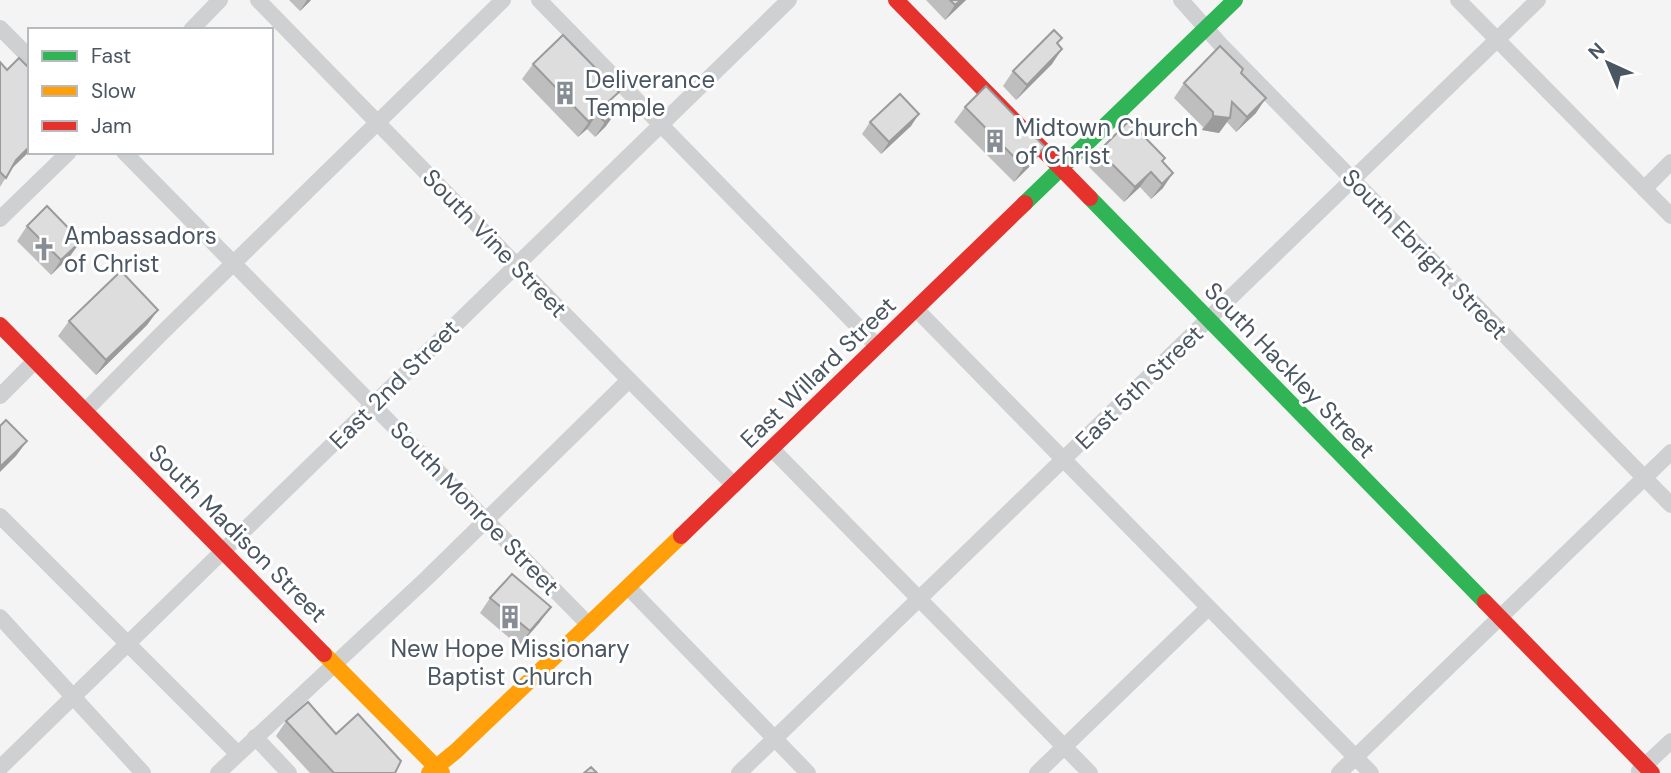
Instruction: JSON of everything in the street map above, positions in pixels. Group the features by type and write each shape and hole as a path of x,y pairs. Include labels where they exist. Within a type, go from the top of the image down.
{"street":[{"path":"193,28 220,0"},
{"name":"South Vine Street","path":"258,0 518,264 628,381 734,485"},
{"path":"85,411 503,0"},
{"path":"539,0 877,346"},
{"name":"East 2nd Street","path":"2,768 789,0"},
{"name":"South Hackley Street","path":"896,0 1499,617 1645,771"},
{"name":"South Ebright Street","path":"1181,0 1221,45 1671,505"},
{"name":"East Willard Street","path":"435,771 1235,0"},
{"path":"1458,0 1671,216"},
{"name":"East 5th Street","path":"739,773 1538,0"},
{"path":"0,28 28,56"},
{"path":"0,219 67,154"},
{"name":"South Monroe Street","path":"126,154 589,625"},
{"path":"1644,189 1671,162"},
{"path":"916,309 1371,773"},
{"name":"South Madison Street","path":"0,326 335,664 435,771"},
{"path":"0,396 35,362"},
{"path":"218,773 486,520 628,381"},
{"path":"772,449 1090,773"},
{"path":"1339,773 1671,452"},
{"path":"0,516 238,754"},
{"path":"628,587 808,773"},
{"path":"1037,773 1208,608"},
{"path":"0,617 143,773"},
{"path":"255,737 289,773"},
{"path":"1645,771 1671,741"}],"building":[{"path":"1054,30 1062,38 1057,43 1062,49 1027,85 1013,71"},
{"path":"563,35 619,92 608,102 617,111 605,122 597,114 589,122 533,64"},
{"path":"1220,46 1243,69 1241,73 1266,98 1247,117 1232,102 1230,118 1213,116 1213,112 1184,83"},
{"path":"19,58 28,67 28,148 16,160 6,178 0,172 0,62 7,70"},
{"path":"986,86 1045,147 1024,167 965,107"},
{"path":"900,94 919,114 889,142 870,122"},
{"path":"1129,121 1165,158 1162,161 1173,173 1162,184 1151,172 1135,187 1099,151"},
{"path":"47,206 81,241 61,260 27,226"},
{"path":"121,271 158,310 106,360 69,321"},
{"path":"6,420 27,441 0,467 0,426"},
{"path":"512,574 551,607 530,631 490,598"},
{"path":"308,702 336,734 358,714 401,761 395,773 334,773 286,721"},
{"path":"591,767 597,773 584,773"}],"traffic: fast":[{"path":"1025,203 1235,0"},
{"path":"1090,198 1485,602"}],"traffic: slow":[{"path":"429,773 456,751 681,536"},
{"path":"324,654 442,773"}],"traffic: jam":[{"path":"896,0 1090,198"},
{"path":"681,536 1025,203"},
{"path":"0,325 324,654"},
{"path":"1485,602 1652,773"}],"place":[{"name":"Deliverance Temple","path":"565,93"},
{"name":"Midtown Church of Christ","path":"995,141"},
{"name":"Ambassadors of Christ","path":"44,249"},
{"name":"New Hope Missionary Baptist Church","path":"510,617"}]}
